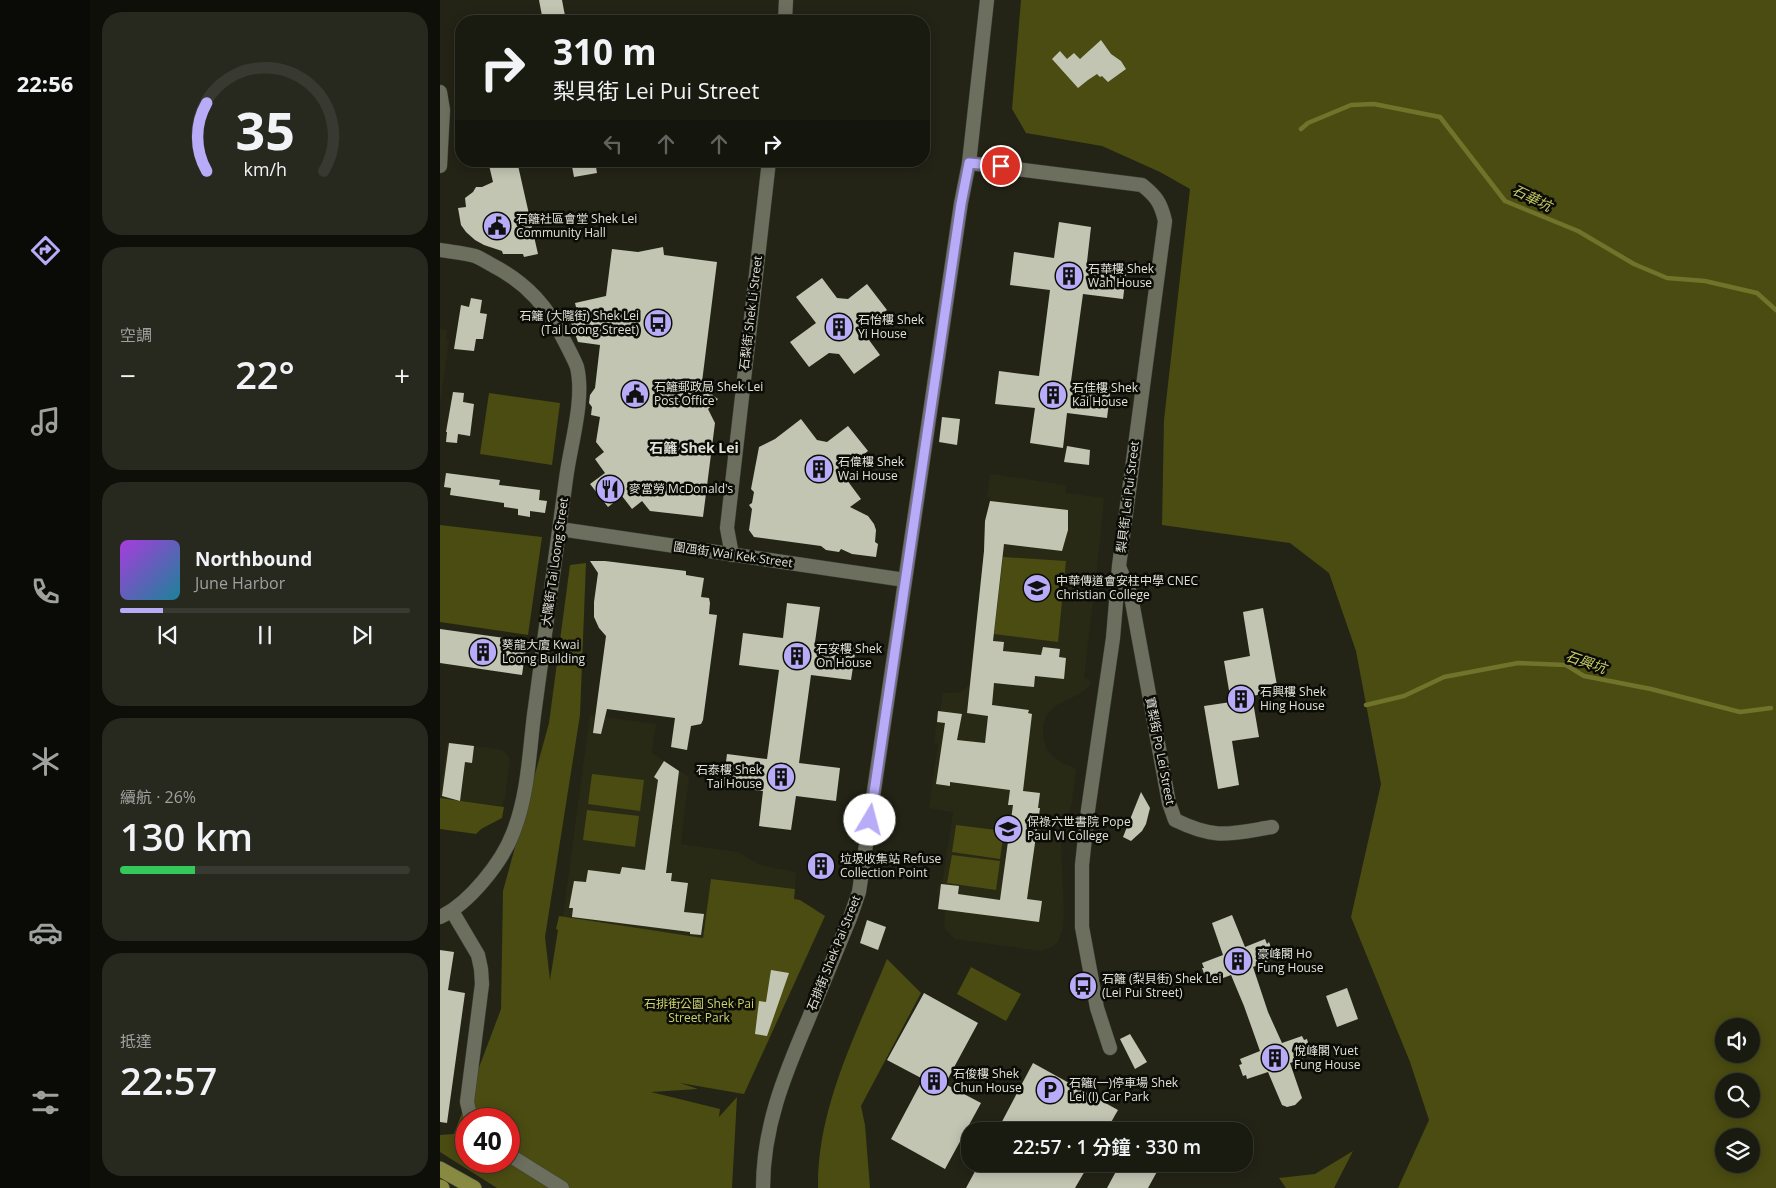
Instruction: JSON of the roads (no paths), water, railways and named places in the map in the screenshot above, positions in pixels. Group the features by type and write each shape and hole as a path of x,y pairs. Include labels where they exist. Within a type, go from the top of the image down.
{"main road":[{"path":"440,1169 474,1188"}],"street":[{"path":"785,15 786,0"},
{"name":"石排街 Shek Pai Street","path":"763,1188 764,1150 784,1075 850,918 859,892 958,219 969,163 987,0"},
{"path":"440,92 442,110 440,166"},
{"name":"梨貝街 Lei Pui Street","path":"969,163 1142,185 1162,207 1165,221 1119,566 1113,638 1088,810 1082,873 1082,927 1097,1008 1110,1048"},
{"name":"石梨街 Shek Li Street","path":"732,555 727,528 767,167"},
{"name":"大隴街 Tai Loong Street","path":"440,250 475,256 502,270 527,288 549,312 573,357 578,377 577,414 566,477 534,715 528,774 522,807 512,836 502,854 484,879 446,914"},
{"name":"圍乪街 Wai Kek Street","path":"560,529 905,580"},
{"name":"寶梨街 Po Lei Street","path":"1119,566 1131,596 1169,803 1175,820 1207,833 1226,834 1272,827"},
{"path":"1113,638 1139,642"},
{"path":"446,914 478,956 482,969 482,984 467,1102 468,1108"},
{"path":"520,1162 562,1188"}],"waterway":[{"name":"石華坑","path":"1301,129 1308,123 1351,105 1374,104 1440,117 1505,201 1578,231 1634,264 1667,278 1705,281 1757,293 1776,310"},
{"name":"石興坑","path":"1366,705 1404,696 1444,677 1518,663 1566,665 1584,676 1651,689 1740,712 1771,708"}],"place":[{"name":"石籬社區會堂 Shek Lei Community Hall","path":"497,226"},
{"name":"石華樓 Shek Wah House","path":"1069,276"},
{"name":"石籬 (大隴街) Shek Lei (Tai Loong Street)","path":"658,323"},
{"name":"石怡樓 Shek Yi House","path":"839,327"},
{"name":"石籬郵政局 Shek Lei Post Office","path":"635,394"},
{"name":"石佳樓 Shek Kai House","path":"1053,395"},
{"name":"石偉樓 Shek Wai House","path":"819,469"},
{"name":"麥當勞 McDonald's","path":"610,489"},
{"name":"中華傳道會安柱中學 CNEC Christian College","path":"1037,588"},
{"name":"葵龍大廈 Kwai Loong Building","path":"483,652"},
{"name":"石安樓 Shek On House","path":"797,656"},
{"name":"石興樓 Shek Hing House","path":"1241,699"},
{"name":"石泰樓 Shek Tai House","path":"781,777"},
{"name":"保祿六世書院 Pope Paul VI College","path":"1008,829"},
{"name":"垃圾收集站 Refuse Collection Point","path":"821,866"},
{"name":"豪峰閣 Ho Fung House","path":"1238,961"},
{"name":"石籬 (梨貝街) Shek Lei (Lei Pui Street)","path":"1083,986"},
{"name":"悅峰閣 Yuet Fung House","path":"1275,1058"},
{"name":"石俊樓 Shek Chun House","path":"934,1081"},
{"name":"石籬(一)停車場 Shek Lei (I) Car Park","path":"1050,1090"}],"district":[{"name":"石籬 Shek Lei","path":"694,448"}],"park label":[{"name":"石排街公園 Shek Pai Street Park","path":"699,1011"}]}
